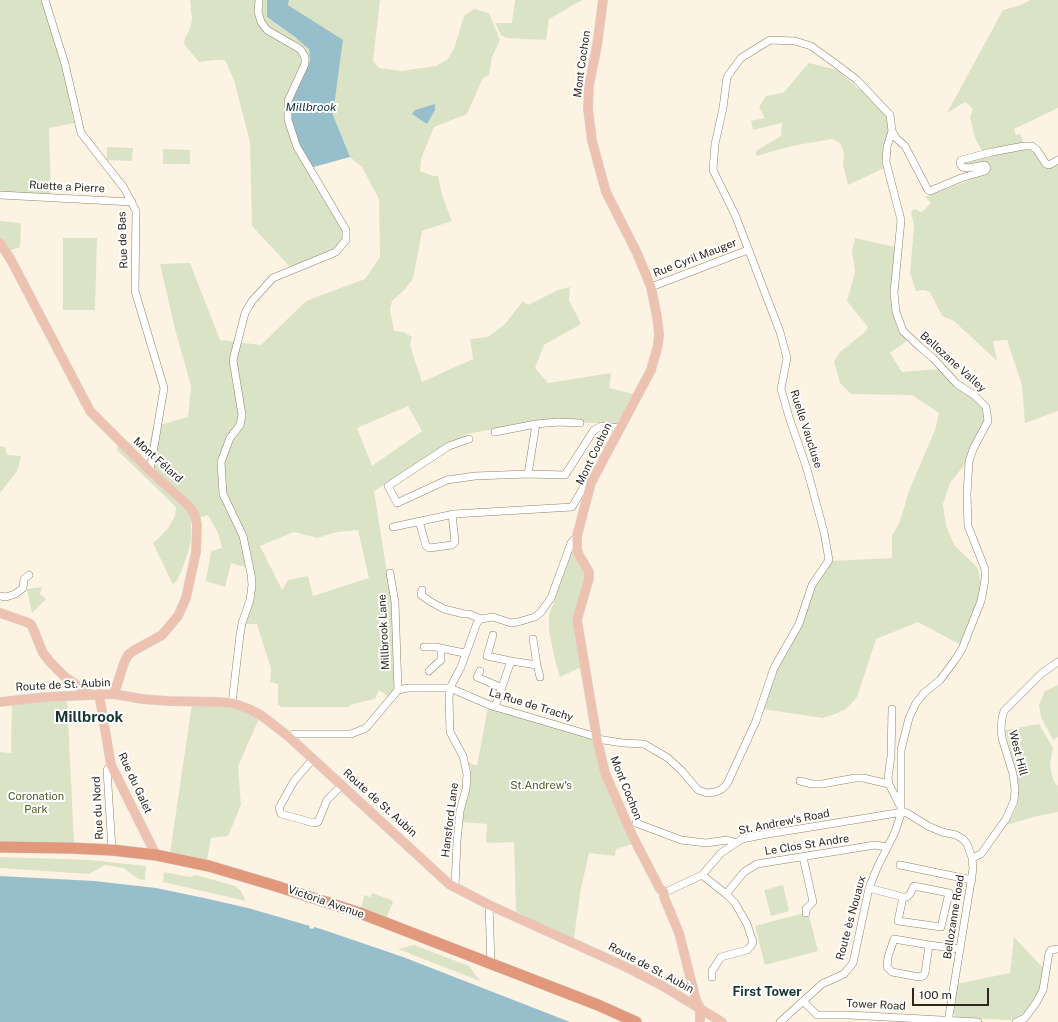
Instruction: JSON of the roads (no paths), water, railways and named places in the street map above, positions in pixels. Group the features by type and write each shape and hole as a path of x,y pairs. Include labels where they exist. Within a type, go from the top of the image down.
{"highway":[{"name":"Victoria Avenue","path":"0,847 112,850 157,859 218,875 353,916 582,1004 624,1022"},
{"name":"Victoria Avenue","path":"0,852 66,853 157,859 209,866 360,913 598,1005 636,1022"}],"main road":[{"name":"Mont Cochon","path":"603,0 597,46 589,85 588,109 592,141 606,192 637,253 651,287 658,317 659,334 652,370 591,482 577,536 577,549 588,572 588,578 577,620 583,662 605,773 632,835 660,889 664,892 664,897 679,933 696,1000 700,1008 700,1022"},
{"name":"Mont Félard","path":"0,243 18,273 90,411 150,471 177,493 195,515 197,525 196,552 186,598 178,616 162,635 128,655 114,694"},
{"path":"0,613 29,623 32,626 43,653 50,662 65,677 94,694"},
{"name":"Rue du Galet","path":"94,694 111,765 157,859"},
{"name":"Route de St. Aubin","path":"0,702 46,697 114,694 142,699 232,703 249,709 262,716 288,736 444,879 455,887 489,905 626,967 700,1008 722,1022"}],"street":[{"name":"Rue de Bas","path":"45,0 65,64 81,133 124,188 136,211 135,291 164,388 150,471"},
{"path":"232,703 242,623 250,600 252,585 243,536 223,494 221,462 230,438 240,425 242,415 233,360 245,313 252,301 273,278 336,252 346,240 346,230 297,147 288,120 288,100 305,64 305,57 300,49 267,30 261,22 258,12 259,0"},
{"name":"Ruelle Vaucluse","path":"597,738 623,743 644,744 668,758 682,771 698,790 708,793 722,789 727,784 756,721 774,668 799,624 812,585 829,560 824,532 807,468 781,389 787,358 780,332 736,217 713,170 715,144 723,108 727,77 741,58 770,40 796,41 811,46 836,64 856,80 890,115"},
{"name":"Bellozane Valley","path":"890,115 892,131 887,147 886,162 901,220 894,293 896,312 903,331 933,358 958,384 974,395 986,407 988,415 988,421 974,447 968,469 968,526 985,569 985,580 981,601 975,620 959,655 940,680 924,693 916,703 909,718 901,750 901,814"},
{"path":"892,131 896,138 905,146 928,190 930,191 961,178 985,171 987,168 985,165 968,168 962,167 960,163 961,160 992,152 1032,146 1037,150 1046,164 1049,165 1058,160"},
{"name":"Ruette a Pierre","path":"0,194 132,202"},
{"name":"Rue Cyril Mauger","path":"651,287 748,250"},
{"path":"495,432 536,424 558,422 580,423"},
{"path":"528,474 536,424"},
{"path":"469,439 449,446 388,486 398,503 447,480 475,476 528,474 565,475 594,430 602,426 620,428"},
{"path":"393,527 452,514 572,507 585,485 591,482"},
{"path":"419,521 426,546 429,548 452,545 455,542 452,514"},
{"path":"422,590 421,595 444,609 469,614 481,619 492,617 511,623 535,617 541,612 551,598 571,543 577,536"},
{"name":"Millbrook Lane","path":"390,573 395,602 398,690"},
{"path":"0,596 6,597 15,594 23,588 24,579 29,575"},
{"path":"450,688 477,623 481,619"},
{"path":"493,635 485,659 537,665"},
{"path":"533,639 540,677"},
{"path":"424,647 441,648 464,653"},
{"path":"429,671 441,660 441,648"},
{"path":"495,707 511,661"},
{"name":"West Hill","path":"972,858 981,854 1009,814 1014,801 1015,790 1013,774 1002,738 1001,729 1004,711 1042,673 1058,662"},
{"path":"480,671 477,677 502,688"},
{"name":"La Rue de Trachy","path":"398,690 408,688 450,688 495,707 597,738"},
{"name":"Hansford Lane","path":"450,688 450,732 464,756 467,774 466,789 460,811 455,887"},
{"path":"288,736 294,734 351,734 366,728 398,690"},
{"path":"892,709 889,784 901,806"},
{"path":"313,759 294,781 279,808 281,814 314,823 318,822 327,800 342,785"},
{"name":"Rue du Nord","path":"111,765 107,770 112,850"},
{"path":"800,781 812,784 822,784 863,778 889,784"},
{"name":"Bellozanne Road","path":"901,814 908,813 928,826 942,832 956,835 963,839 967,844 972,858 972,880 949,1021"},
{"name":"St. Andrew's Road","path":"664,892 702,875 722,853 742,839 883,815 901,814"},
{"name":"Route ès Nouaux","path":"780,1022 822,984 844,974 853,963 869,888 895,832 901,814"},
{"path":"636,823 681,840 706,843 727,840 736,843"},
{"name":"Le Clos St Andre","path":"726,894 744,872 757,864 875,846 887,847"},
{"path":"803,857 813,902 806,909 806,913"},
{"path":"900,865 972,880"},
{"path":"702,875 735,903 747,924 752,942 748,950 721,957 712,971 712,977"},
{"path":"869,888 904,897 907,897 910,894 914,886 949,893 941,927 898,921 904,897"},
{"path":"489,905 491,964"},
{"path":"929,945 925,973 923,976 918,977 892,972 887,968 888,957 894,939 960,949"},
{"path":"1016,1022 1025,1018 1036,1003 1043,990 1049,953 1058,948"},
{"name":"Tower Road","path":"803,1001 817,1015 849,1015 978,1022"}],"water":[{"name":"Millbrook","path":"267,0 289,0 288,5 343,40 333,115 350,157 310,168 296,144 288,101 310,61 309,49 267,17"},
{"path":"435,104 435,110 427,124 412,114 415,110"},
{"path":"0,876 94,881 156,888 248,908 310,926 309,928 313,929 314,927 321,929 403,957 570,1022 0,1022"}],"district":[{"name":"Millbrook","path":"89,717"},
{"name":"First Tower","path":"767,992"}],"park label":[{"name":"St.Andrew's","path":"541,786"},
{"name":"Coronation Park","path":"36,803"}]}
